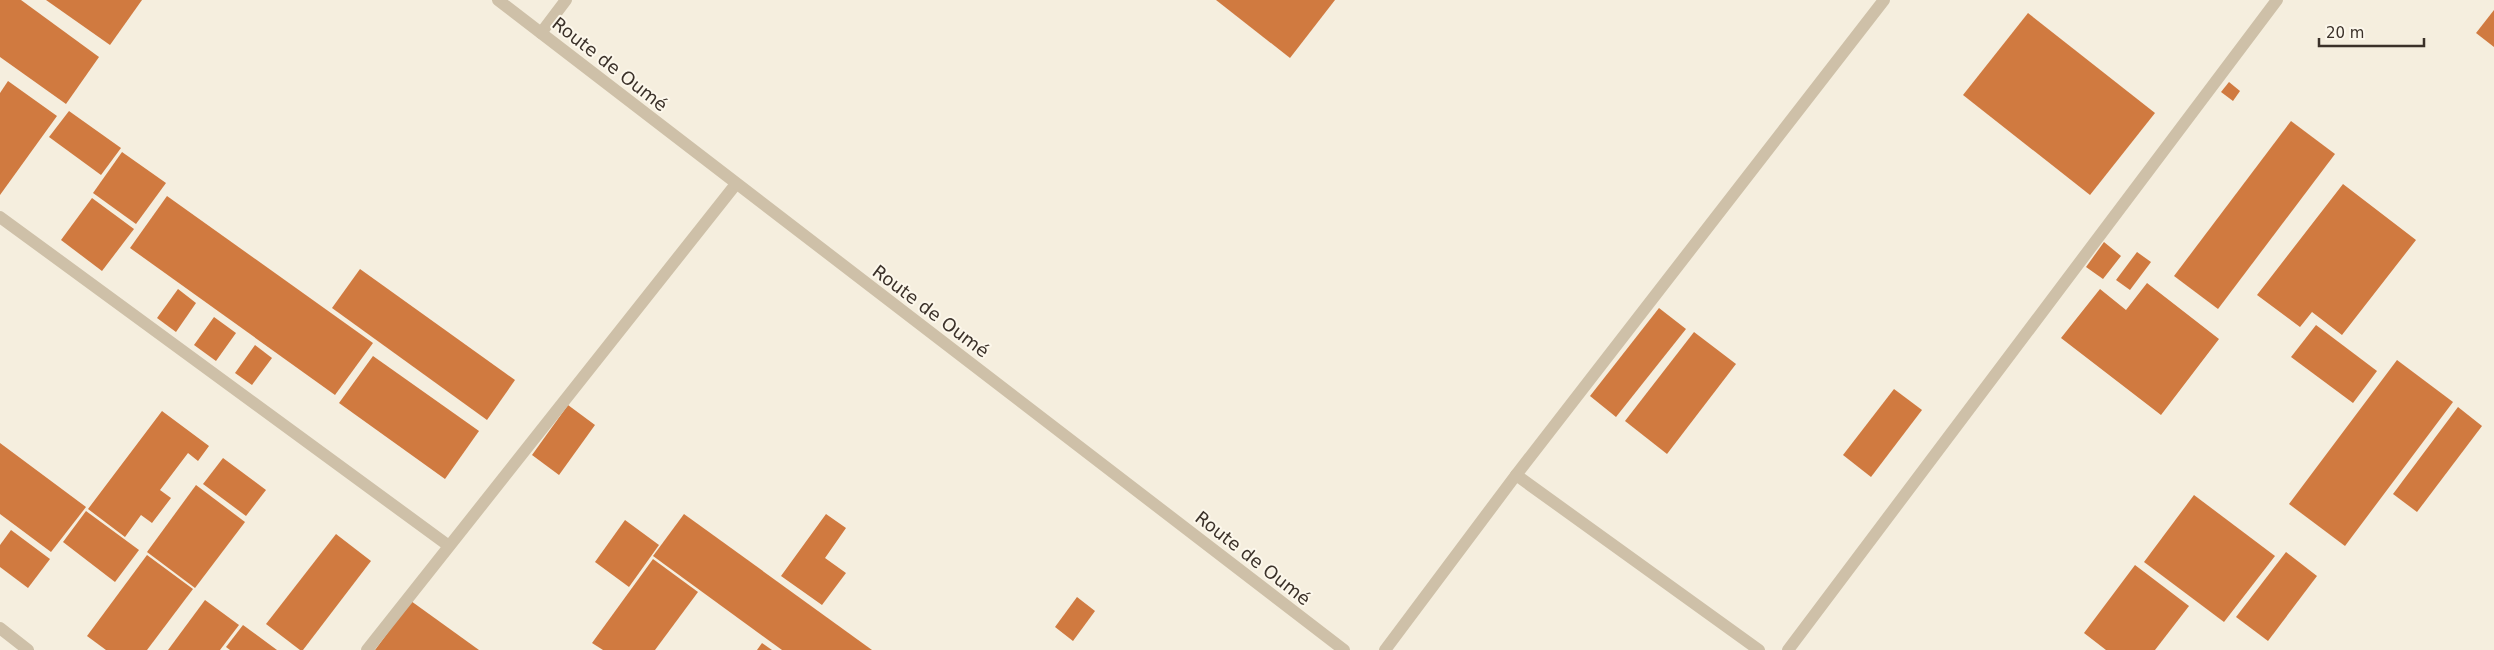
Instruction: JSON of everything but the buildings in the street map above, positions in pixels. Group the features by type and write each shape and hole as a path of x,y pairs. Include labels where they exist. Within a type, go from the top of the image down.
{"street":[{"name":"Route de Oumé","path":"498,0 1337,648"},
{"path":"541,33 566,0"},
{"path":"1385,650 1516,474 1884,0"},
{"path":"1788,650 2277,0"},
{"path":"367,650 736,184"},
{"path":"0,217 449,546"},
{"path":"1516,474 1759,650"},
{"path":"0,628 28,650"}]}
